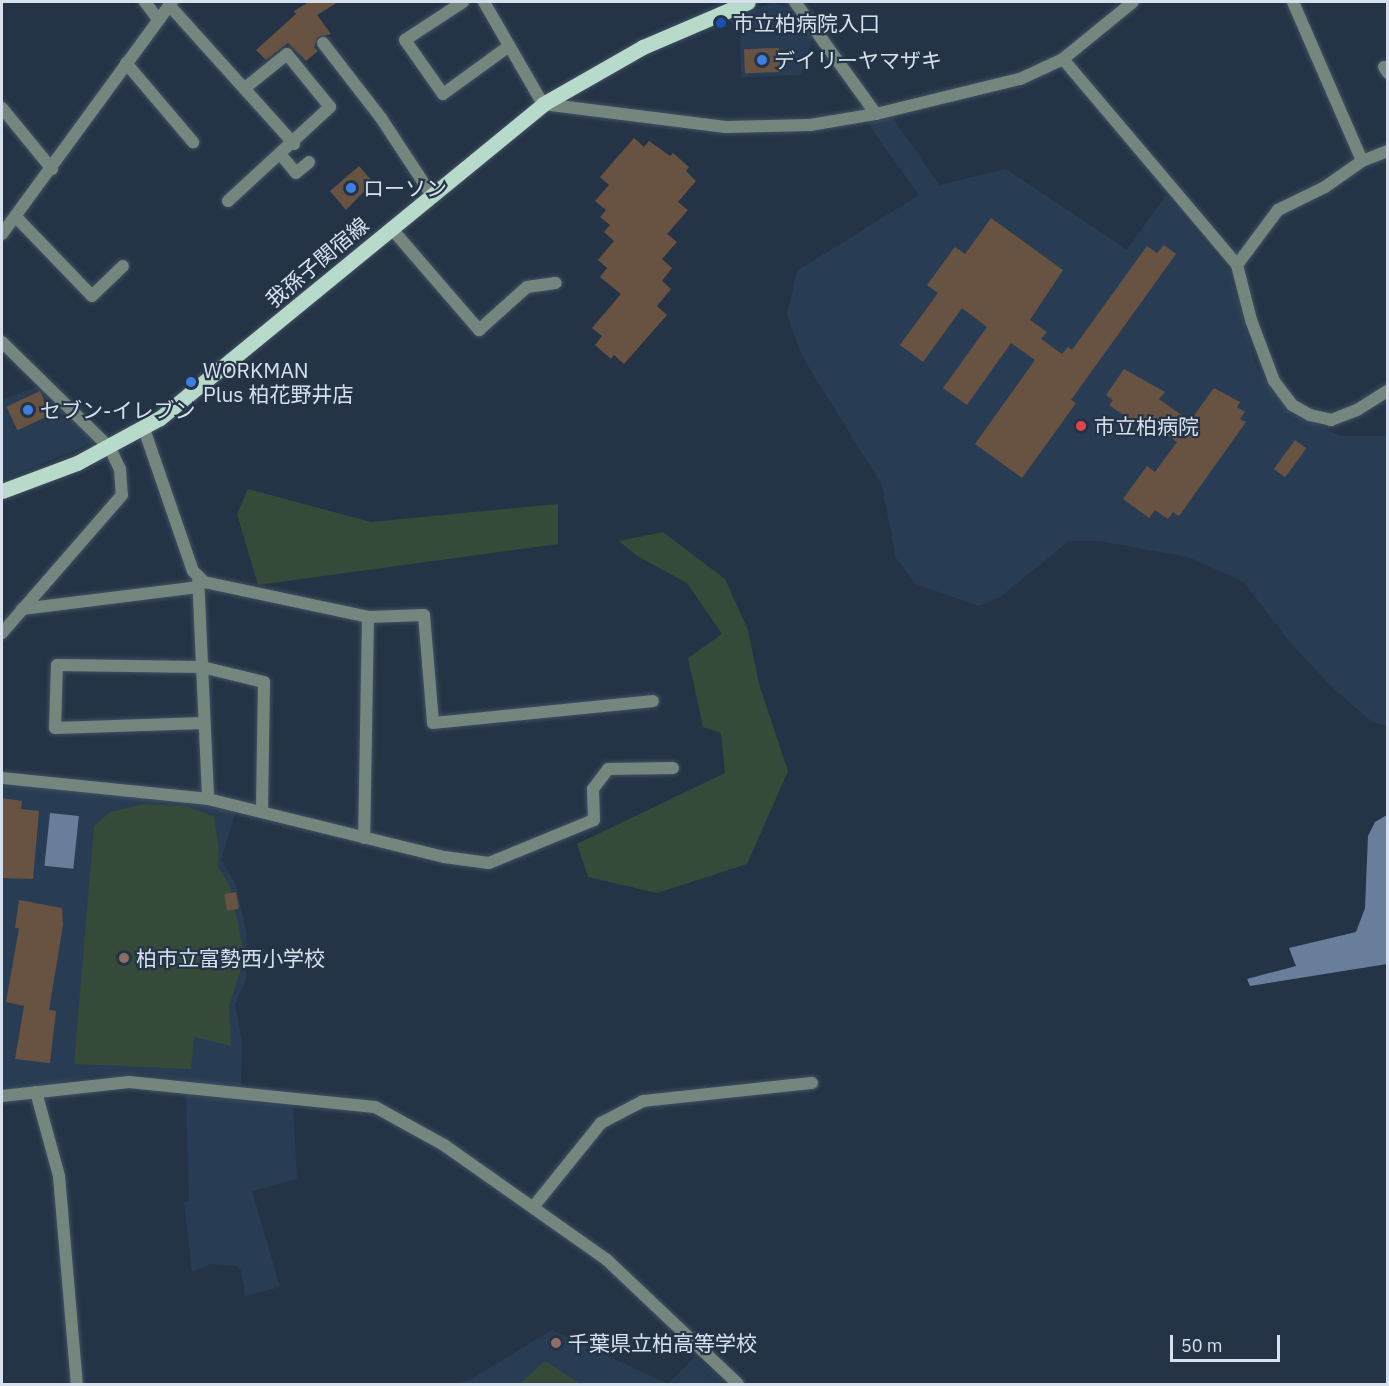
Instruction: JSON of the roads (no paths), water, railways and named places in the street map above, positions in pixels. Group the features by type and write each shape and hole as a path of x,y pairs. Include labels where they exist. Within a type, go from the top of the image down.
{"main road":[{"name":"我孫子関宿線","path":"2,491 110,448 144,429 199,388 431,194 543,104 643,47 748,2"}],"street":[{"path":"145,2 157,18"},
{"path":"463,2 405,40 443,94 509,46"},
{"path":"484,2 543,104 573,111 756,129 810,125 876,114 1020,79 1063,59 1133,2"},
{"path":"795,2 876,114"},
{"path":"1293,2 1362,161"},
{"path":"2,234 17,218 157,18 171,3 294,144"},
{"path":"322,43 381,118 431,194"},
{"path":"228,201 294,144 330,107 287,54 244,89"},
{"path":"1063,59 1237,265 1251,320 1274,381 1292,405 1310,415 1331,420 1358,410 1388,391"},
{"path":"126,63 193,142"},
{"path":"2,108 52,169"},
{"path":"1237,265 1278,210 1325,187 1362,161 1388,151"},
{"path":"281,155 296,173 309,162"},
{"path":"17,218 92,296 123,267"},
{"path":"391,228 479,330 527,287 556,283"},
{"path":"2,342 110,448 120,469 122,495 2,633"},
{"path":"144,429 198,582 208,799"},
{"path":"22,609 204,582 368,617 424,615 433,723 653,701"},
{"path":"364,838 368,617"},
{"path":"204,723 55,728 57,665 202,667 264,682 262,809"},
{"path":"2,778 208,799 262,809 364,838 444,857 489,863 594,820 593,789 608,769 673,768"},
{"path":"2,1096 129,1082 375,1107 444,1145 534,1206 607,1260 738,1384"},
{"path":"534,1206 601,1123 643,1101 812,1083"},
{"path":"36,1092 59,1176 77,1384"}],"place":[{"name":"市立柏病院入口","path":"721,23"},
{"name":"デイリーヤマザキ","path":"762,60"},
{"name":"ローソン","path":"351,188"},
{"name":"WORKMAN Plus 柏花野井店","path":"191,382"},
{"name":"セブン-イレブン","path":"28,410"},
{"name":"市立柏病院","path":"1081,426"},
{"name":"柏市立富勢西小学校","path":"124,958"},
{"name":"千葉県立柏高等学校","path":"556,1343"}]}
